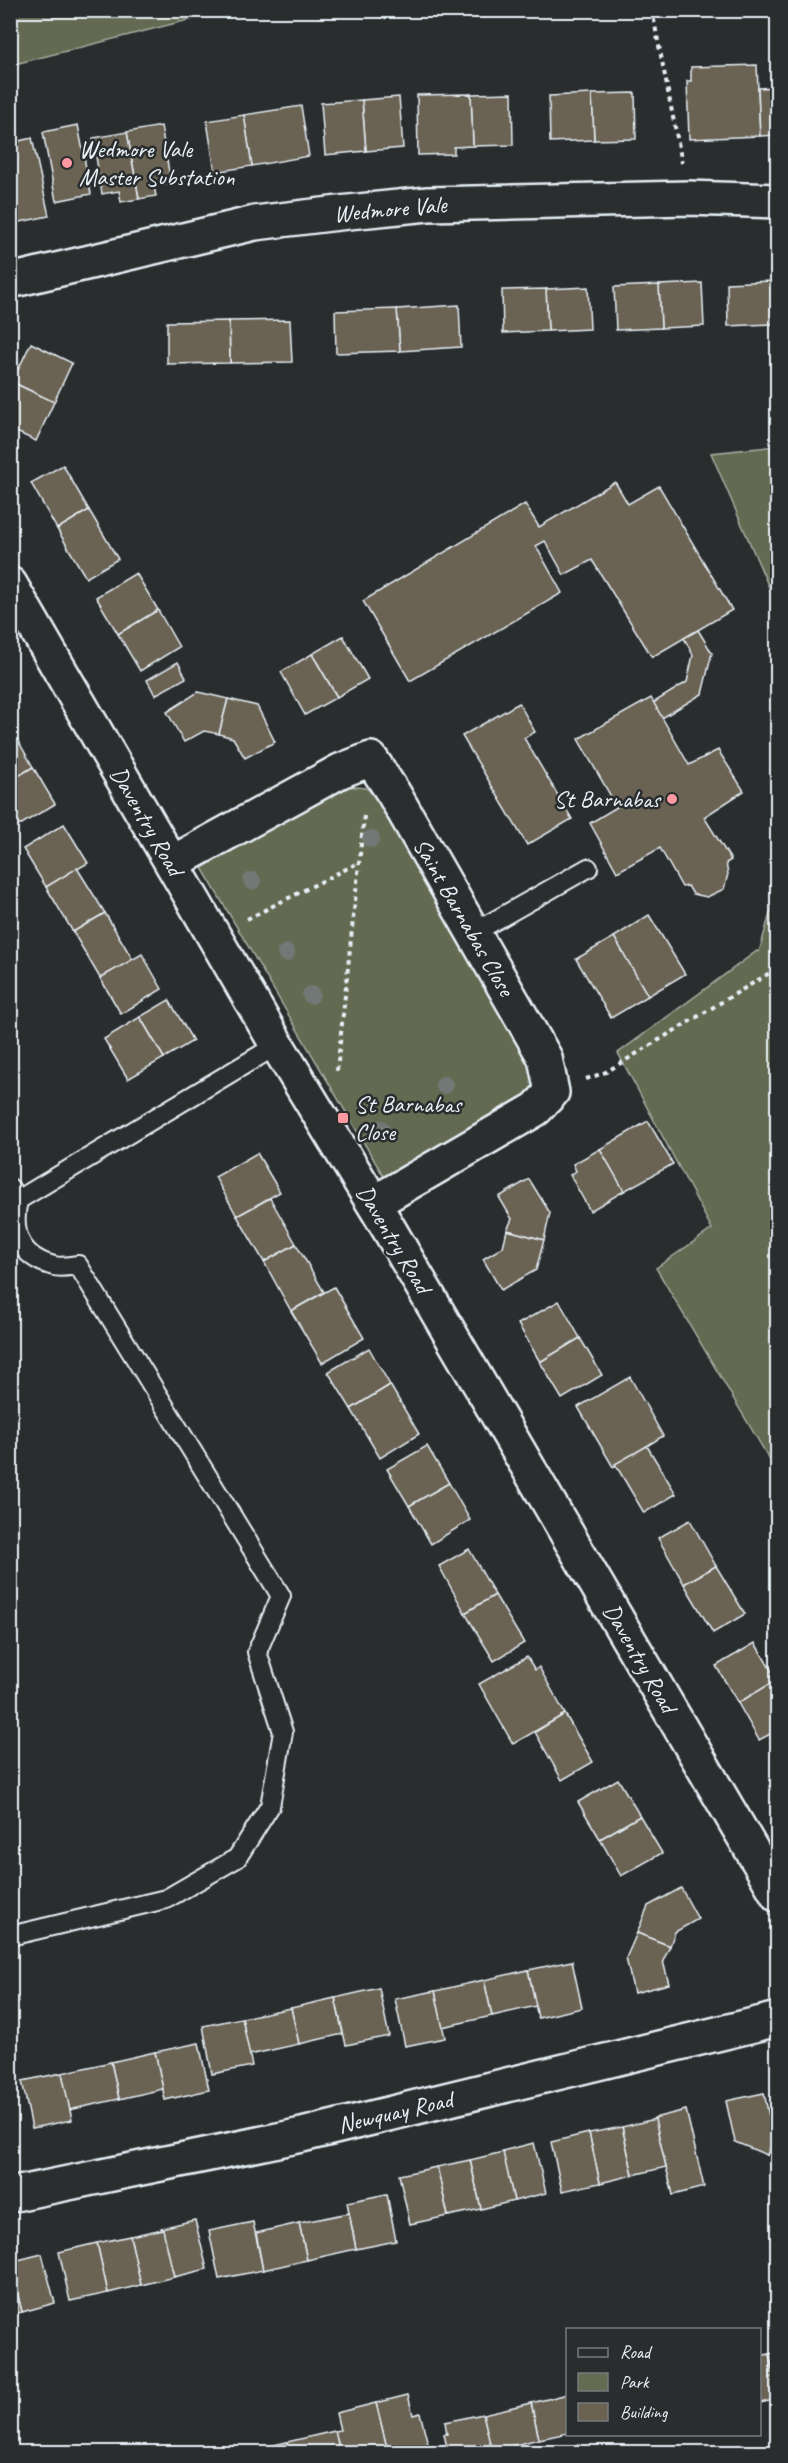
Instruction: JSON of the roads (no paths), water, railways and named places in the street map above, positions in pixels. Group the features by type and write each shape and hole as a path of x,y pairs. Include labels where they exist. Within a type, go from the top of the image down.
{"street":[{"name":"Wedmore Vale","path":"10,281 255,223 329,214 428,204 688,198 777,201"},
{"name":"Daventry Road","path":"10,584 213,936 374,1203 777,1895"},
{"name":"Saint Barnabas Close","path":"172,863 340,771 371,759 394,794 545,1058 552,1092 536,1109 374,1203"},
{"name":"Newquay Road","path":"10,2195 302,2134 777,2019"}],"lane":[{"path":"473,933 588,868"},
{"path":"10,1936 166,1899 237,1858 270,1806 283,1732 257,1652 281,1596 78,1265 55,1267 32,1257 20,1241 14,1221 14,1194 277,1045"}],"place":[{"name":"Wedmore Vale Master Substation","path":"67,163"},
{"name":"St Barnabas","path":"672,799"},
{"name":"St Barnabas Close","path":"343,1118"}]}
